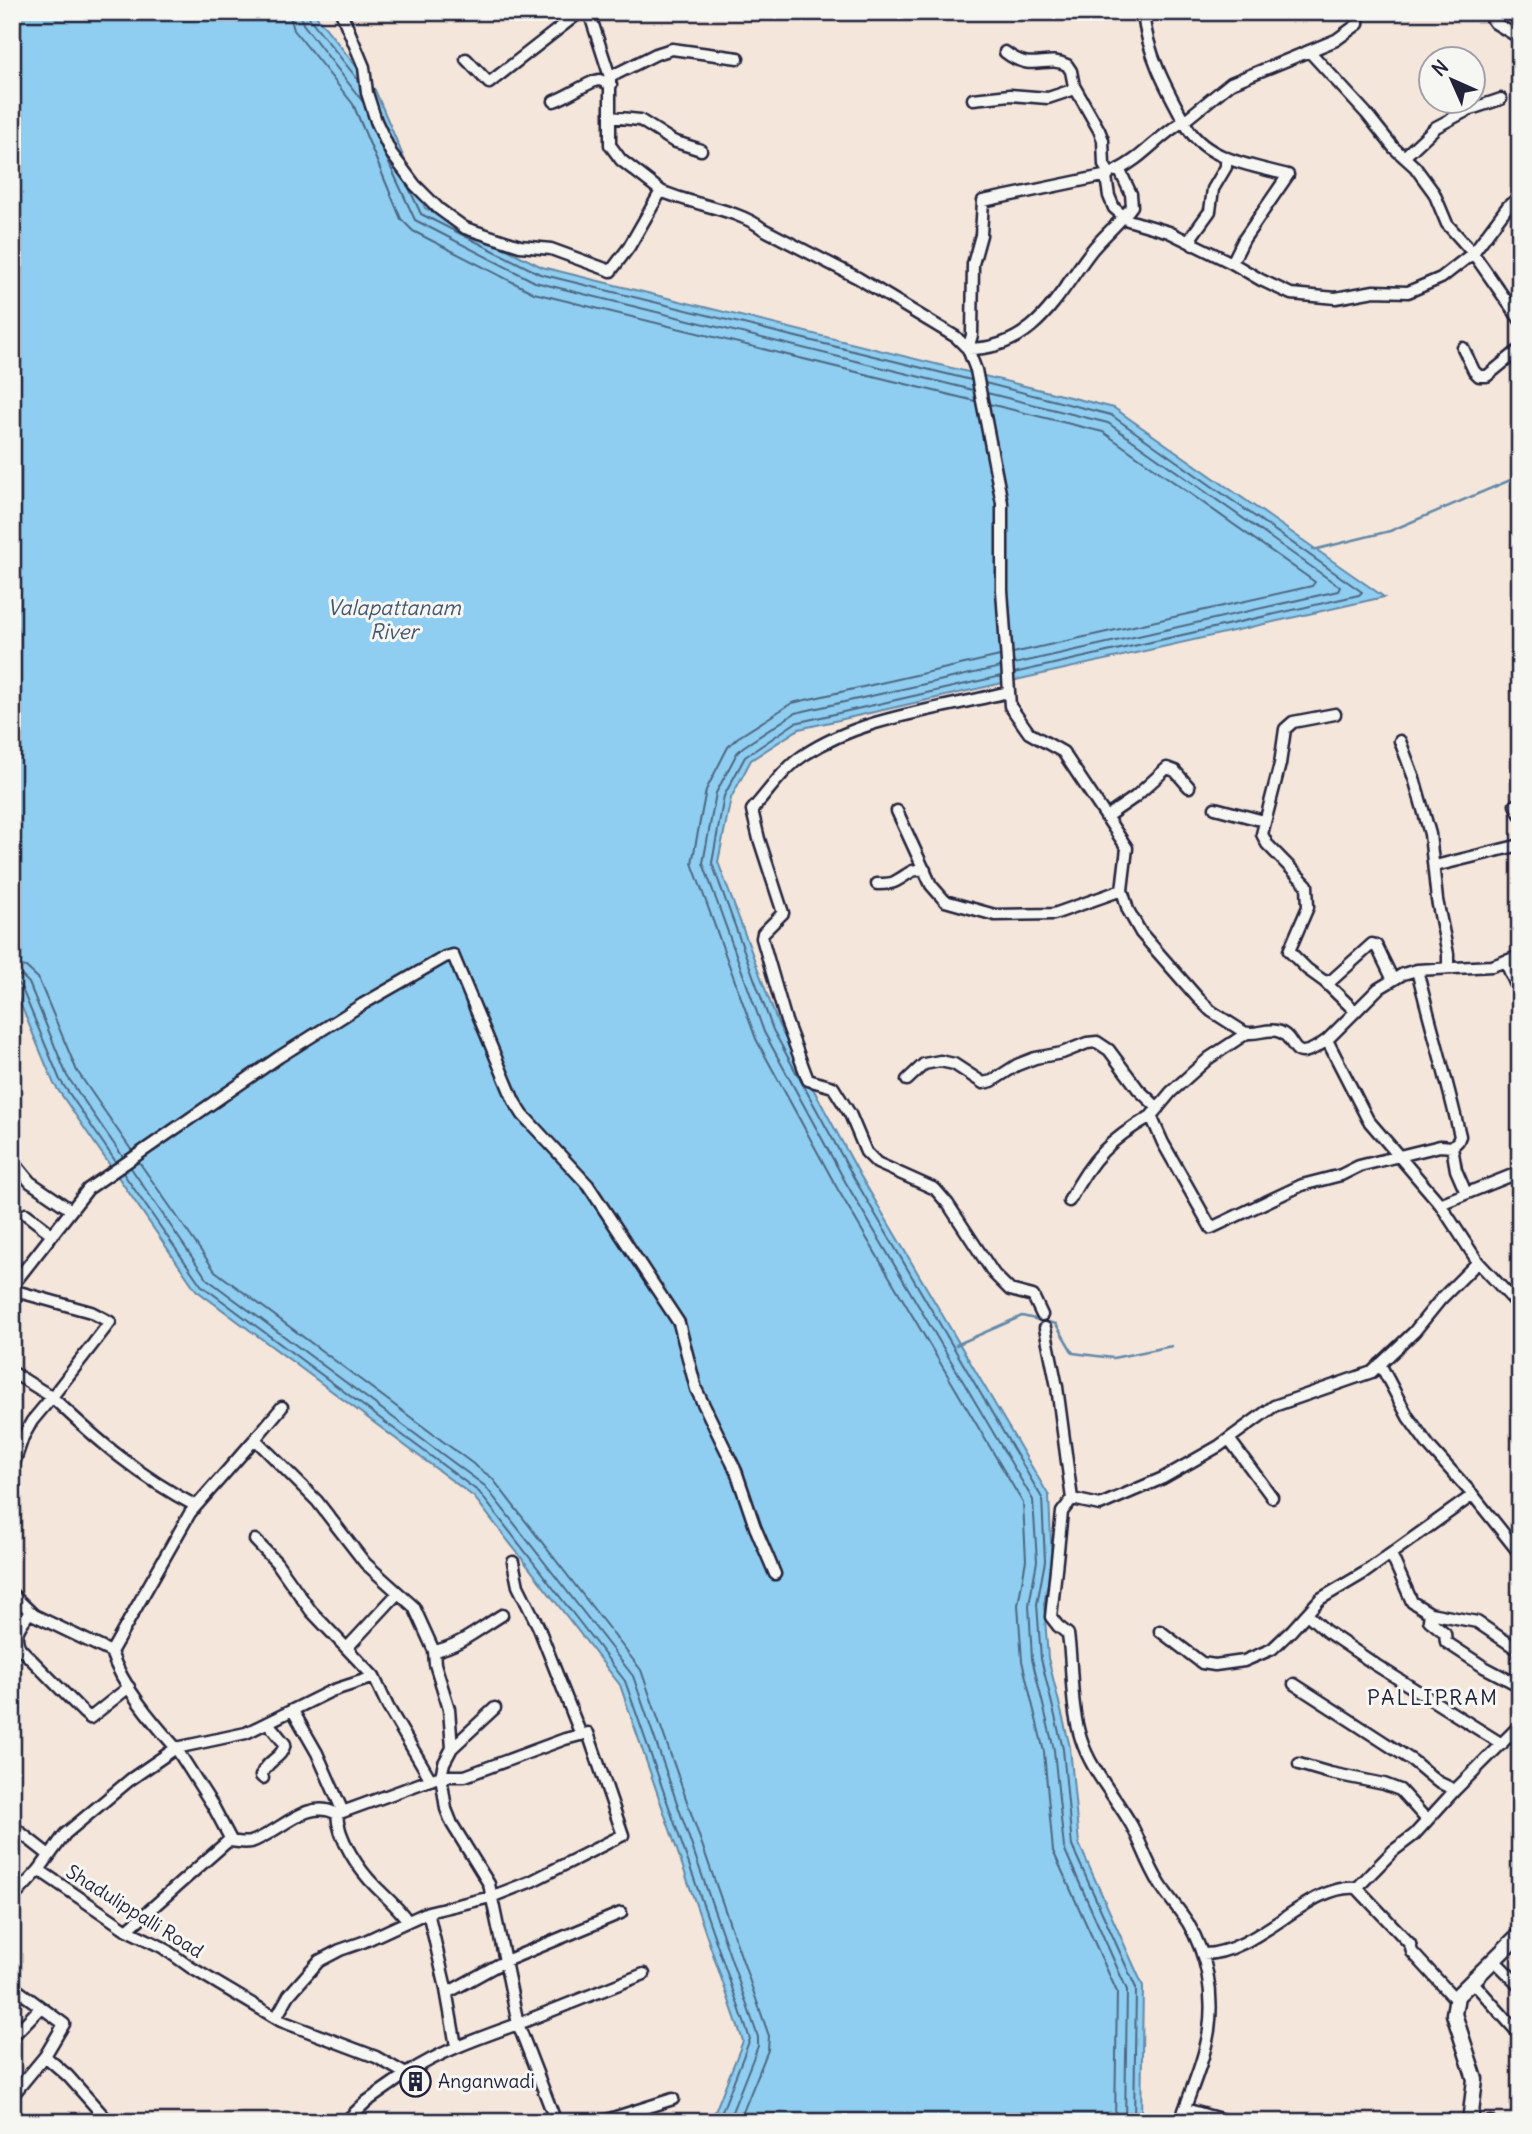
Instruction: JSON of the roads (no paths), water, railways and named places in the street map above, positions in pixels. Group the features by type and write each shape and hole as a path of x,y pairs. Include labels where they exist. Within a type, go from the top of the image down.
{"main road":[{"path":"1470,2122 1475,2079 1454,2014 1457,1996 1520,1934"}],"street":[{"path":"341,12 364,67 376,121 391,153 415,185 439,209 465,228 520,246 551,249 611,271 629,247 661,191"},
{"path":"466,59 489,83 580,12"},
{"path":"589,12 610,81 610,145 621,160 661,191 685,202 752,221 876,289 956,337 968,349 976,370 1002,503 1002,590 1010,706 1029,733 1063,752 1127,848 1122,890 1128,910 1142,933 1197,997 1220,1017 1247,1033"},
{"path":"968,349 972,335 973,264 981,236 983,201 1112,172 1140,156 1231,83 1336,40 1358,24 1359,12"},
{"path":"1487,12 1496,23 1520,38"},
{"path":"1143,14 1156,69 1189,134 1226,159 1288,175 1244,239 1232,263"},
{"path":"554,101 573,94 589,82 610,81 656,54 672,49 738,58"},
{"path":"1309,51 1415,167 1434,193 1447,225 1473,253 1520,320"},
{"path":"968,349 988,349 1021,335 1047,311 1091,251 1124,217 1133,201 1104,164 1103,140 1075,89 1067,65 1060,61 1026,63 1005,52"},
{"path":"973,99 1000,95 1048,98 1075,89"},
{"path":"1404,157 1436,127 1468,110 1501,99"},
{"path":"610,117 640,120 673,141 701,150"},
{"path":"1193,245 1192,236 1208,215 1213,189 1226,167 1226,159"},
{"path":"1112,172 1106,186 1114,208 1124,217 1140,225 1169,232 1292,294 1336,298 1374,291 1408,292 1441,278 1473,253 1508,206 1520,197"},
{"path":"1463,348 1479,376 1487,376 1520,349"},
{"path":"1008,692 945,708 884,719 840,735 802,756 752,810 783,913 763,933 762,938 786,1021 808,1080 833,1087 866,1152 877,1163 935,1188 994,1274 1010,1290 1032,1296 1042,1315"},
{"path":"1335,714 1293,722 1285,729 1280,764 1262,834 1267,844 1307,885 1308,907 1289,951 1355,1011"},
{"path":"1400,740 1430,834 1448,968"},
{"path":"1106,817 1135,797 1167,768 1175,771 1189,787"},
{"path":"1216,808 1264,821"},
{"path":"897,811 931,885 945,901 995,915 1054,914 1122,890"},
{"path":"1435,866 1520,845"},
{"path":"877,884 895,882 916,869 925,870"},
{"path":"1325,982 1332,980 1372,944 1376,945 1392,980"},
{"path":"12,1469 23,1437 32,1422 110,1322 91,1312 12,1288 88,1189 279,1056 363,1004 453,955 514,1101 523,1115 588,1185 679,1323 696,1390 736,1471 775,1574"},
{"path":"1069,1201 1085,1171 1101,1151 1123,1132 1155,1112 1171,1092 1209,1058 1247,1033 1274,1030 1280,1032 1295,1049 1303,1052 1315,1049 1378,989 1403,974 1417,970 1492,966 1520,956"},
{"path":"1505,961 1520,994"},
{"path":"907,1080 924,1064 940,1061 954,1064 983,1083 992,1081 1026,1062 1097,1042 1109,1050 1155,1112 1163,1143 1211,1228 1302,1185 1341,1175 1359,1166 1440,1146 1452,1147 1458,1141 1460,1136 1417,970"},
{"path":"1327,1040 1368,1120 1440,1204 1478,1262 1520,1307"},
{"path":"1452,1147 1456,1170 1466,1193"},
{"path":"12,1160 30,1182 71,1210"},
{"path":"1440,1204 1520,1172"},
{"path":"26,1214 53,1235"},
{"path":"1072,1499 1100,1505 1163,1478 1229,1439 1274,1406 1372,1372 1414,1332 1440,1300 1478,1262"},
{"path":"1045,1328 1057,1387 1072,1499 1062,1512 1051,1617 1068,1633 1080,1738 1091,1762 1133,1828 1141,1850 1159,1883 1188,1923 1203,1954 1211,1994 1209,2030 1180,2122"},
{"path":"1380,1364 1408,1417 1429,1446 1473,1494 1520,1553"},
{"path":"12,1372 52,1397 103,1445 144,1476 196,1506"},
{"path":"231,1840 176,1748 115,1666 111,1652 190,1513 282,1407"},
{"path":"255,1439 317,1501 365,1563 414,1607 434,1651 435,1664 449,1709 452,1748"},
{"path":"1229,1439 1272,1497"},
{"path":"1160,1631 1202,1663 1215,1665 1244,1661 1272,1648 1320,1599 1364,1573 1473,1494"},
{"path":"255,1540 277,1563 311,1611 374,1676 388,1707 436,1778 452,1824 489,1884 503,1962 518,2024 556,2122"},
{"path":"1391,1554 1412,1602 1430,1613 1477,1622 1520,1651"},
{"path":"513,1562 518,1586 538,1626 581,1735"},
{"path":"347,1648 398,1593"},
{"path":"12,1594 30,1612 111,1652"},
{"path":"30,1612 15,1639 90,1718 130,1688"},
{"path":"1430,1613 1429,1620 1445,1633 1446,1642 1520,1686"},
{"path":"1307,1614 1326,1631 1376,1665 1502,1744"},
{"path":"434,1651 454,1643 502,1615"},
{"path":"176,1748 246,1733 331,1692 374,1676"},
{"path":"1294,1684 1413,1761 1438,1782 1455,1790"},
{"path":"436,1778 452,1748 495,1707"},
{"path":"293,1710 317,1753 340,1813 338,1828 363,1872 407,1920"},
{"path":"263,1778 261,1776 266,1763 276,1758 285,1744 268,1723"},
{"path":"1357,1888 1520,1726"},
{"path":"127,1930 231,1840 251,1842 316,1808 340,1813 436,1778 465,1776 588,1733 623,1835 532,1881 491,1897 428,1912 319,1961 289,1995 276,2018"},
{"name":"Shadulippalli Road","path":"176,1748 131,1779 65,1833 38,1870 127,1930 162,1947 276,2018 376,2057 406,2074"},
{"path":"1299,1764 1399,1790 1427,1820"},
{"path":"12,1826 48,1855"},
{"path":"12,1899 38,1870"},
{"path":"1203,1954 1214,1954 1240,1945 1324,1894 1344,1886 1357,1888 1410,1944 1412,1952 1456,2000"},
{"path":"428,1912 456,2046"},
{"path":"447,1993 503,1962 621,1913"},
{"path":"1493,1959 1520,1986"},
{"path":"345,2122 366,2102 406,2074 456,2046 644,1974"},
{"path":"1472,1981 1520,2035"},
{"path":"12,1986 64,2024 45,2056 12,2096"},
{"path":"12,2037 40,2008"},
{"path":"45,2056 68,2076 109,2122"},
{"path":"600,2122 673,2099"},
{"path":"1185,2109 1231,2122"}],"water":[{"name":"Valapattanam River","path":"12,12 313,12 375,90 425,208 542,267 1114,408 1384,597 799,729 751,760 731,798 718,862 779,1026 860,1175 1049,1496 1052,1562 1044,1604 1048,1658 1070,1747 1079,1844 1143,1986 1141,2122 711,2122 743,2041 620,1685 474,1497 196,1290 54,1084 15,991 12,966"}],"waterway":[{"path":"1313,550 1390,531 1520,476"},
{"path":"956,1345 1022,1316 1056,1324 1073,1353 1113,1358 1172,1346"}],"place":[{"name":"Anganwadi","path":"415,2081"}],"district":[{"name":"PALLIPRAM","path":"1433,1697"}]}
